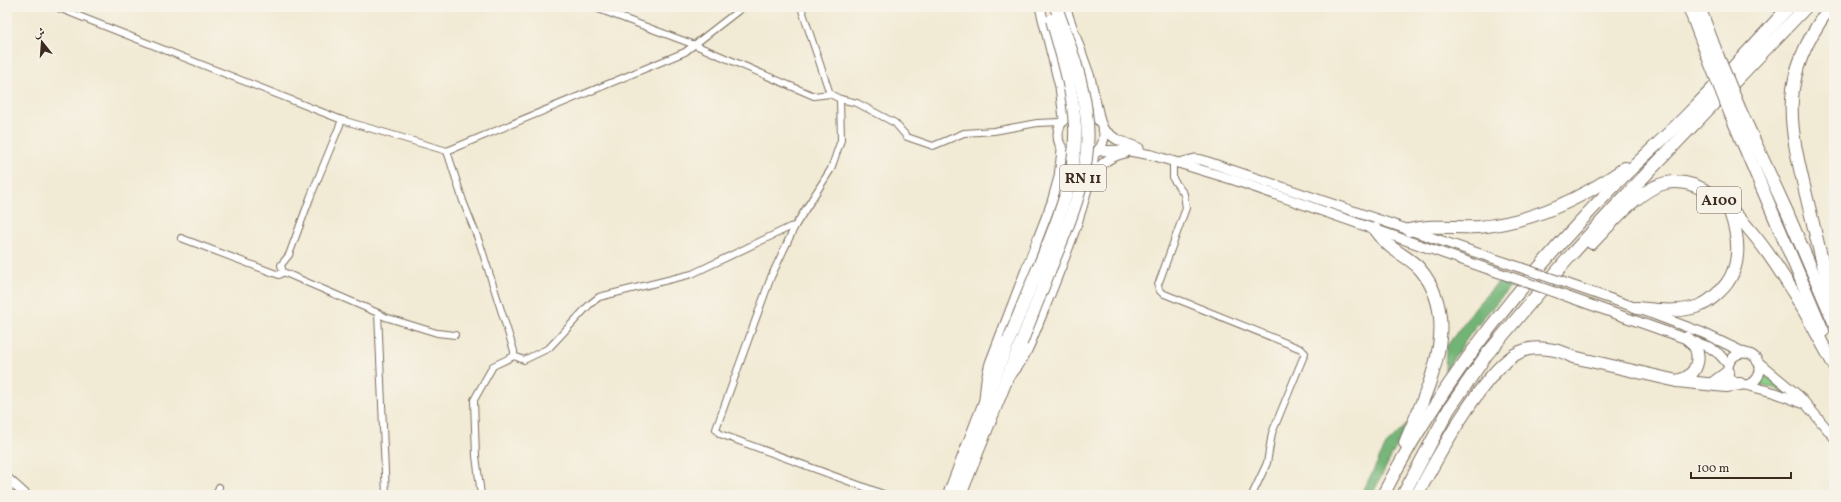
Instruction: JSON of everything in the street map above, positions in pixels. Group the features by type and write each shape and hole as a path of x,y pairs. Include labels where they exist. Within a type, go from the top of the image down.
{"highway":[{"name":"RN 11","path":"949,495 984,402 1060,213 1070,180 1075,127 1072,92 1048,7"},
{"name":"RN 11","path":"960,495 1072,218 1081,187 1088,149 1086,111 1082,91 1056,7"},
{"name":"A100","path":"1688,7 1714,60 1736,112 1834,355"},
{"name":"A100","path":"1699,7 1714,60"},
{"path":"1409,230 1423,227 1465,228 1491,226 1519,221 1573,200 1612,177 1688,114 1764,27 1778,7"},
{"path":"1386,490 1421,428 1468,357 1516,295 1614,186 1688,114 1788,7"},
{"path":"1403,495 1449,409 1487,354 1554,274 1614,208 1806,7"},
{"path":"1830,7 1804,48 1794,82 1792,111 1793,130 1799,164 1834,304"},
{"name":"A100","path":"1736,112 1787,212 1834,322"},
{"name":"A100","path":"1554,274 1569,265 1636,200 1657,186 1665,183 1678,182 1696,185 1704,189 1729,209 1754,235 1787,280 1834,365"},
{"path":"1637,308 1671,310 1698,306 1713,298 1724,288 1734,271 1738,253 1738,238 1729,209"},
{"path":"1375,229 1386,243 1411,261 1428,280 1436,296 1440,311 1442,330 1437,361 1386,490"},
{"path":"1677,381 1689,377 1694,371 1697,363 1698,355 1695,347 1686,338"},
{"path":"1417,495 1451,436 1486,382 1496,370 1516,354 1528,349 1558,351 1573,357 1677,381 1726,386 1743,384"},
{"path":"1425,495 1486,391 1499,375 1519,359 1531,354 1573,357"},
{"path":"1712,384 1728,368"}],"main road":[{"path":"1040,7 1060,86 1063,120 1057,136 1062,150 1070,156 1080,158 1096,153 1123,150 1152,155 1375,229 1686,338 1714,350 1728,368 1733,381 1787,397 1808,406"},
{"path":"1066,7 1090,77 1100,121 1104,130 1104,140 1096,153"},
{"path":"1063,120 1073,113 1083,112 1092,115 1100,121"},
{"path":"1104,130 1116,139 1152,155"},
{"name":"RN 11","path":"984,402 984,387 987,372 1056,190 1062,150"},
{"path":"1089,187 1097,170 1104,162 1114,156 1135,152"},
{"name":"RN 11","path":"1008,377 1021,362 1027,351 1063,261 1082,211 1096,153"},
{"path":"1176,162 1195,159 1202,160 1519,267 1703,332 1752,355 1808,406 1834,437"},
{"path":"1728,368 1733,357 1745,353"},
{"path":"1743,384 1753,382 1758,376 1760,368 1757,361"},
{"path":"7,478 26,495"},
{"path":"7,486 17,495"}],"street":[{"path":"56,7 342,120 447,151 685,52 743,7"},
{"path":"593,7 694,45 814,96 830,94 840,99 857,103 894,123 907,137 933,146 964,133 994,131 1063,120"},
{"path":"801,7 830,94"},
{"path":"840,99 840,140 831,169 794,226 766,290 716,429 720,434 886,495"},
{"path":"281,273 281,265 289,256 310,198 342,120"},
{"path":"447,151 463,201 480,244 514,351 514,356"},
{"path":"1176,162 1173,179 1184,194 1186,208 1158,285 1158,290 1162,293 1301,349 1305,353 1272,433 1267,463 1252,495"},
{"path":"481,495 476,456 474,400 494,366 514,356 524,360 549,348 590,304 599,297 692,274 794,226"},
{"path":"182,238 281,273 385,317 437,333 455,334"},
{"path":"378,313 386,495"},
{"path":"216,495 219,487"}],"green space":[{"path":"1501,279 1515,282 1475,327 1445,371 1446,347 1477,305"},
{"path":"1763,373 1793,397 1775,388 1758,385 1761,381"},
{"path":"1408,423 1372,495 1361,495 1386,445"}]}
